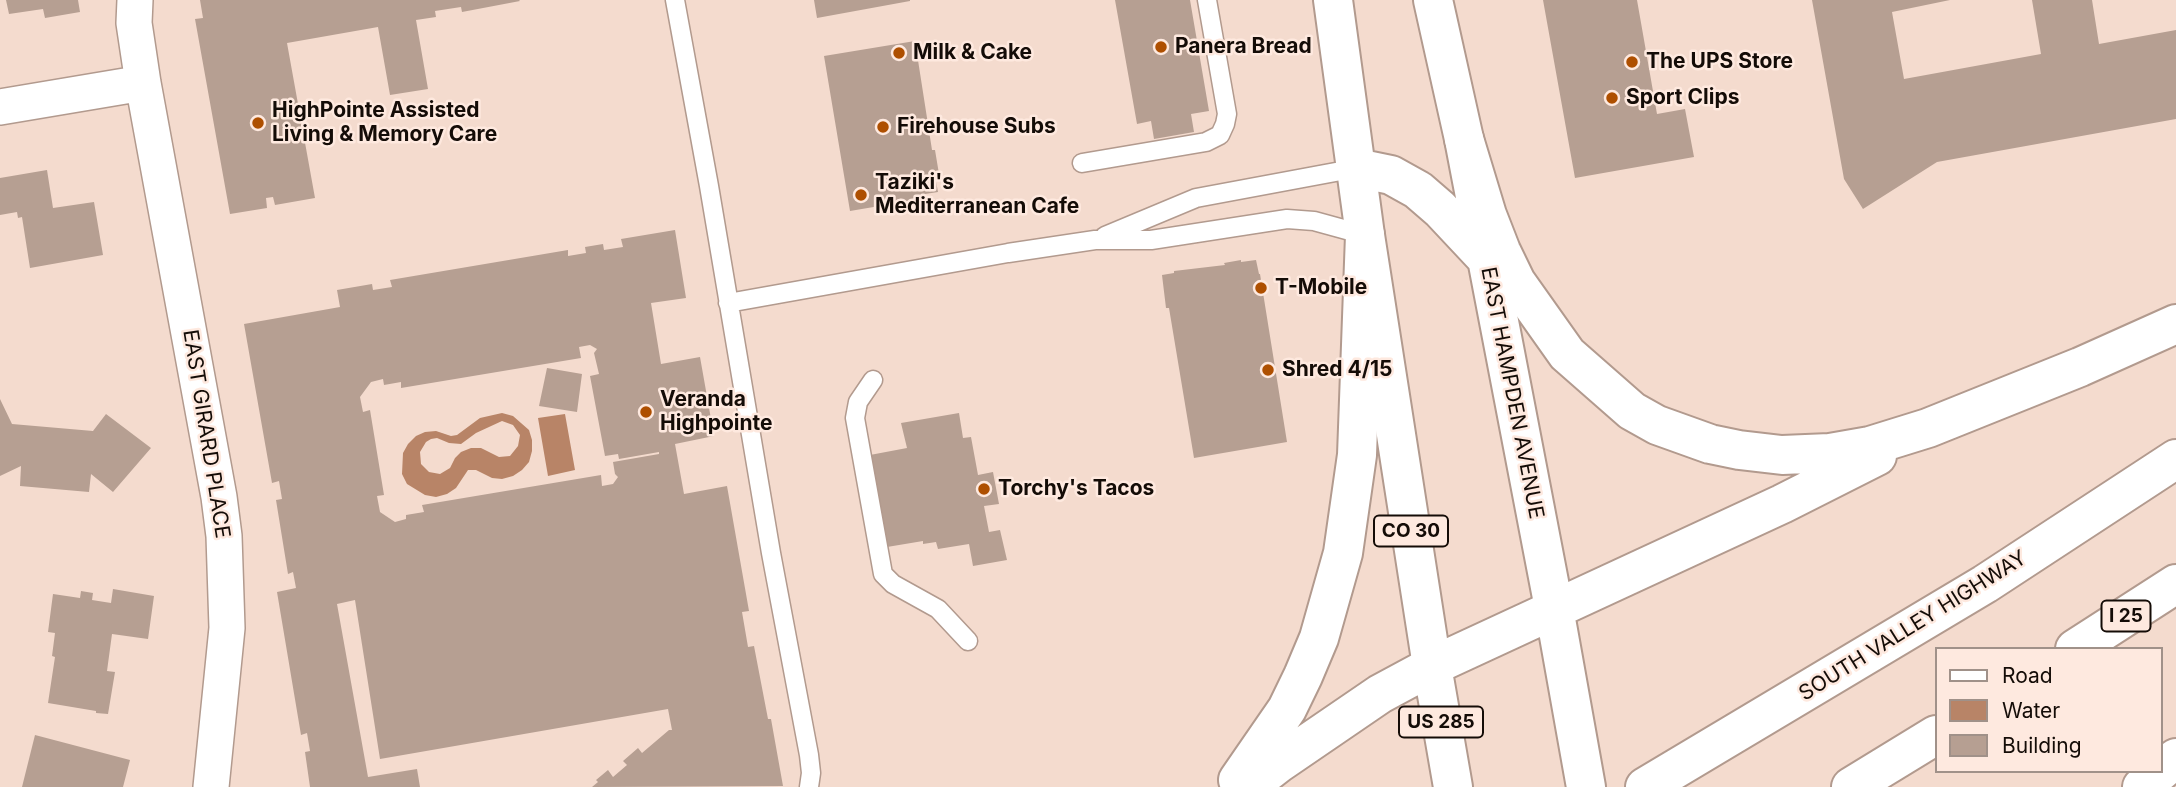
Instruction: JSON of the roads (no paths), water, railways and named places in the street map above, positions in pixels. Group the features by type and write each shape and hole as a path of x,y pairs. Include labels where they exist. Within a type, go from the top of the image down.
{"main road":[{"name":"CO 30","path":"1333,0 1365,235 1432,666"},
{"name":"EAST HAMPDEN AVENUE","path":"1433,0 1464,139 1586,787"},
{"path":"1464,139 1501,251 1516,282 1567,354 1632,411 1657,425 1710,444 1782,455 1830,453 1870,446 1928,428 2080,367 2176,324"},
{"path":"1357,168 1391,175 1418,190 1440,209 1485,257"},
{"path":"1234,787 1287,709 1303,676 1320,638 1343,553 1357,455 1365,235"},
{"path":"1248,787 1380,694 1432,666 1807,492 1928,428"},
{"name":"SOUTH VALLEY HIGHWAY","path":"1645,787 1974,590 2176,459"},
{"name":"I 25","path":"2078,647 2176,584"},
{"name":"US 285","path":"1432,666 1452,782"},
{"path":"1851,787 1934,736"},
{"path":"2162,770 2176,758"},
{"path":"2141,787 2158,773"}],"street":[{"name":"EAST GIRARD PLACE","path":"135,0 134,23 143,83 224,536 228,628 211,787"},
{"path":"0,107 143,83"}],"lane":[{"path":"675,0 771,553 809,755 810,787"},
{"path":"1082,163 1206,142 1220,135 1227,114 1207,0"},
{"path":"1095,240 1196,198 1357,168"},
{"path":"728,303 1008,253 1095,240 1151,240 1287,219 1314,221 1365,235"},
{"path":"873,380 858,402 855,418 883,574 893,584 938,609 968,641"}],"water":[{"path":"502,413 513,416 529,430 532,451 529,462 522,470 502,479 468,470 456,488 436,497 425,495 407,484 402,474 403,453 416,436 436,431 451,436 457,435 480,418","holes":["502,421 513,425 520,435 518,446 510,456 499,457 481,448 471,448 461,452 450,468 440,474 429,472 421,464 420,452 431,439 461,444 476,433"]},
{"path":"565,414 575,470 548,476 538,418"}],"place":[{"name":"Panera Bread","path":"1161,47"},
{"name":"Milk & Cake","path":"899,53"},
{"name":"The UPS Store","path":"1632,62"},
{"name":"Sport Clips","path":"1612,98"},
{"name":"HighPointe Assisted Living & Memory Care","path":"258,123"},
{"name":"Firehouse Subs","path":"883,127"},
{"name":"Taziki's Mediterranean Cafe","path":"861,195"},
{"name":"T-Mobile","path":"1261,288"},
{"name":"Shred 4/15","path":"1268,370"},
{"name":"Veranda Highpointe","path":"646,412"},
{"name":"Torchy's Tacos","path":"984,489"}]}
